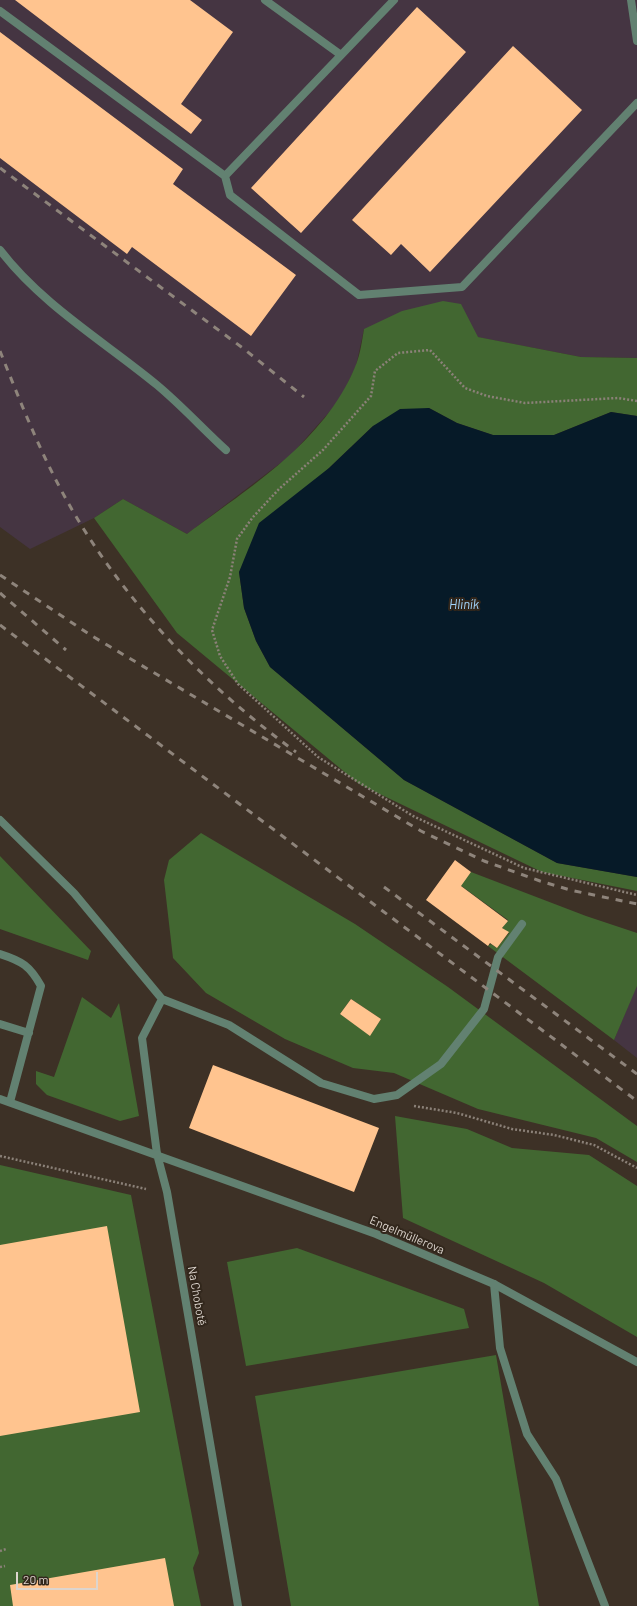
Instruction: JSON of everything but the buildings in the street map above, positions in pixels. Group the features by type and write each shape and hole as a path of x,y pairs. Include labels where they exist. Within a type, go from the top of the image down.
{"street":[{"path":"264,0 341,55"},
{"path":"225,176 394,0"},
{"path":"631,0 637,41"},
{"path":"0,12 225,176 230,196 359,295 462,287 637,103"},
{"path":"0,250 9,262 47,298 158,386 226,450"},
{"path":"0,820 74,893 162,999 229,1025 321,1083 374,1098 397,1095 441,1064 484,1009 498,957 522,924"},
{"path":"0,954 18,960 33,971 42,986 10,1102"},
{"name":"Na Chobotě","path":"162,999 142,1038 157,1154 167,1192 238,1606"},
{"path":"0,1024 28,1034"},
{"path":"0,1099 157,1154"},
{"name":"Engelmüllerova","path":"157,1154 376,1234 494,1284 637,1362"},
{"path":"494,1284 500,1348 527,1434 556,1479 605,1606"}],"path":[{"path":"637,401 618,398 525,403 487,396 466,388 430,350 398,352 375,371 370,396 323,450 279,489 253,517 237,539 230,577 212,630 220,656 238,684 318,757 413,816 524,868 637,895"},
{"path":"411,1105 457,1113 512,1129 554,1135 594,1145 637,1168"},
{"path":"0,1156 146,1189"},
{"path":"0,1551 6,1549"},
{"path":"0,1567 5,1566"}],"shaded area":[{"path":"0,0 637,0 637,358 581,357 477,337 364,329 356,366 339,401 291,455 187,534 123,499 94,518 30,549 0,527"},
{"path":"637,984 637,1058 614,1040"}],"green space":[{"path":"443,301 461,304 478,337 581,357 637,358 637,416 611,412 554,435 493,435 457,423 429,408 373,426 329,468 239,572 244,608 256,641 270,667 404,780 557,863 637,877 637,891 542,872 359,784 177,633 94,518 123,499 187,534 260,480 283,461 325,418 341,394 357,363 364,329 402,311"},
{"path":"201,833 355,924 448,987 637,1126 637,1162 596,1138 478,1109 394,1073 353,1068 285,1039 206,993 173,958 164,880 169,860","holes":["351,999 381,1019 370,1035 340,1014"]},
{"path":"0,856 91,951 88,960 0,929"},
{"path":"471,872 586,916 637,933 637,986 614,1040 488,946 491,944 497,948 509,933 502,928 508,920 460,885"},
{"path":"82,997 111,1018 119,1003 139,1116 120,1121 47,1095 36,1084 36,1071 54,1077"},
{"path":"395,1116 467,1129 512,1148 589,1155 637,1186 637,1337 544,1283 403,1218"},
{"path":"0,1165 131,1195 199,1553 193,1568 201,1606 0,1606"},
{"path":"297,1248 464,1309 469,1328 246,1366 227,1262"},
{"path":"496,1355 539,1606 291,1606 255,1396"}],"water":[{"name":"Hliník","path":"429,408 457,423 493,435 554,435 611,412 637,416 637,877 557,863 404,780 270,667 256,641 244,608 239,572 259,523 329,468 373,426 400,409"}],"railway":[{"path":"0,168 244,349 304,397"},
{"path":"0,351 31,426 66,499 88,536 113,572 139,606 198,669 262,726 296,752"},
{"path":"0,575 92,636 421,831 484,861 540,881 570,890 637,904"},
{"path":"0,593 66,650"},
{"path":"0,625 637,1101"},
{"path":"384,887 637,1074"}]}
